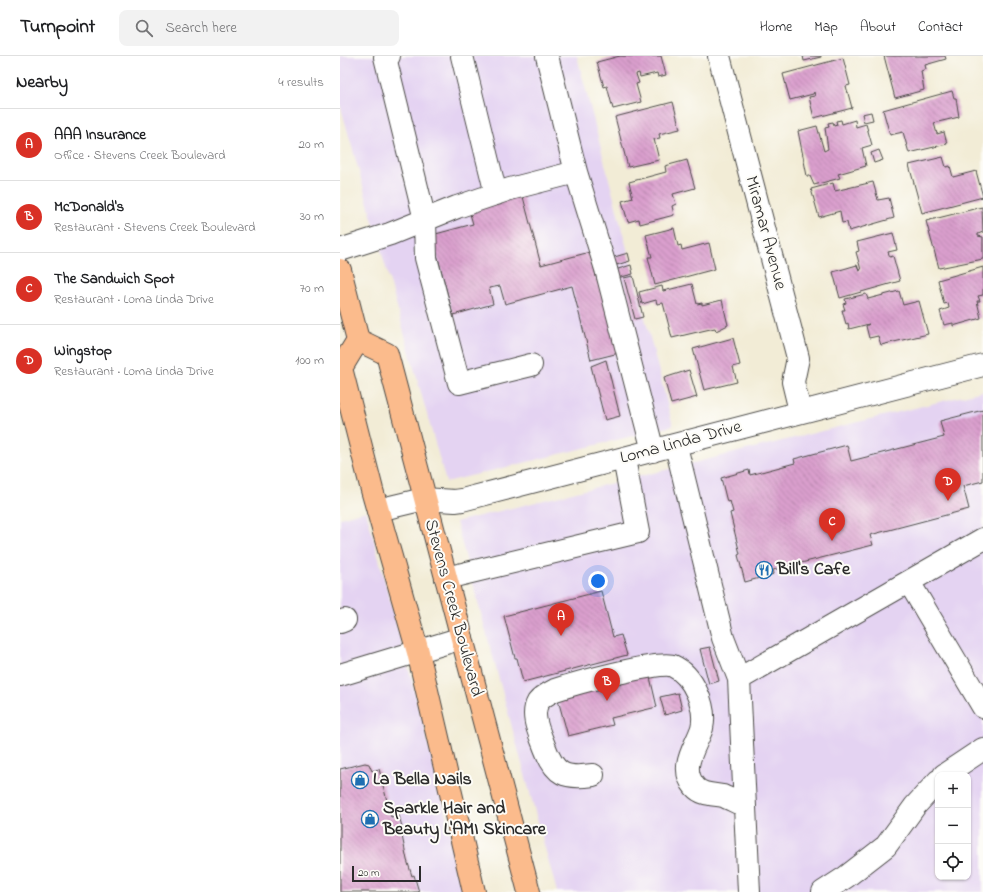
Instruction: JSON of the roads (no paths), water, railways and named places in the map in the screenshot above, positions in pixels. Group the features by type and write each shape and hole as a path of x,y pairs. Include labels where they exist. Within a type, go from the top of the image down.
{"main road":[{"path":"340,270 358,340 341,368 378,510 418,652 474,892"},
{"name":"Stevens Creek Boulevard","path":"358,340 387,354 424,499 529,892"}],"street":[{"path":"389,56 385,57 425,220 426,258 459,384 531,366"},
{"path":"462,56 496,194"},
{"path":"547,56 576,172 606,269 653,451"},
{"name":"Miramar Avenue","path":"719,56 798,358 793,382 800,412"},
{"path":"340,250 390,234 496,194 576,172"},
{"name":"Loma Linda Drive","path":"378,510 424,499 462,500 676,446 800,412 983,365"},
{"path":"676,446 723,638 739,679 749,892"},
{"path":"446,578 638,532 624,458"},
{"path":"739,679 983,539"},
{"path":"909,582 983,707"},
{"path":"340,675 462,638"},
{"path":"593,775 570,776 558,772 551,764 536,722 534,711 539,701 548,694 563,688 653,665 673,666 683,672 694,684 700,701 702,726 687,765 690,779 695,788 707,794 722,796 745,806"},
{"path":"948,772 983,749"},
{"path":"823,892 846,877 886,846 915,806 935,784"}],"place":[{"name":"Wingstop","path":"948,501"},
{"name":"The Sandwich Spot","path":"832,541"},
{"name":"Bill's Cafe","path":"764,570"},
{"name":"AAA Insurance","path":"561,636"},
{"name":"McDonald's","path":"607,701"},
{"name":"La Bella Nails","path":"360,780"},
{"name":"Sparkle Hair and Beauty L'AMI Skincare","path":"370,819"}]}
